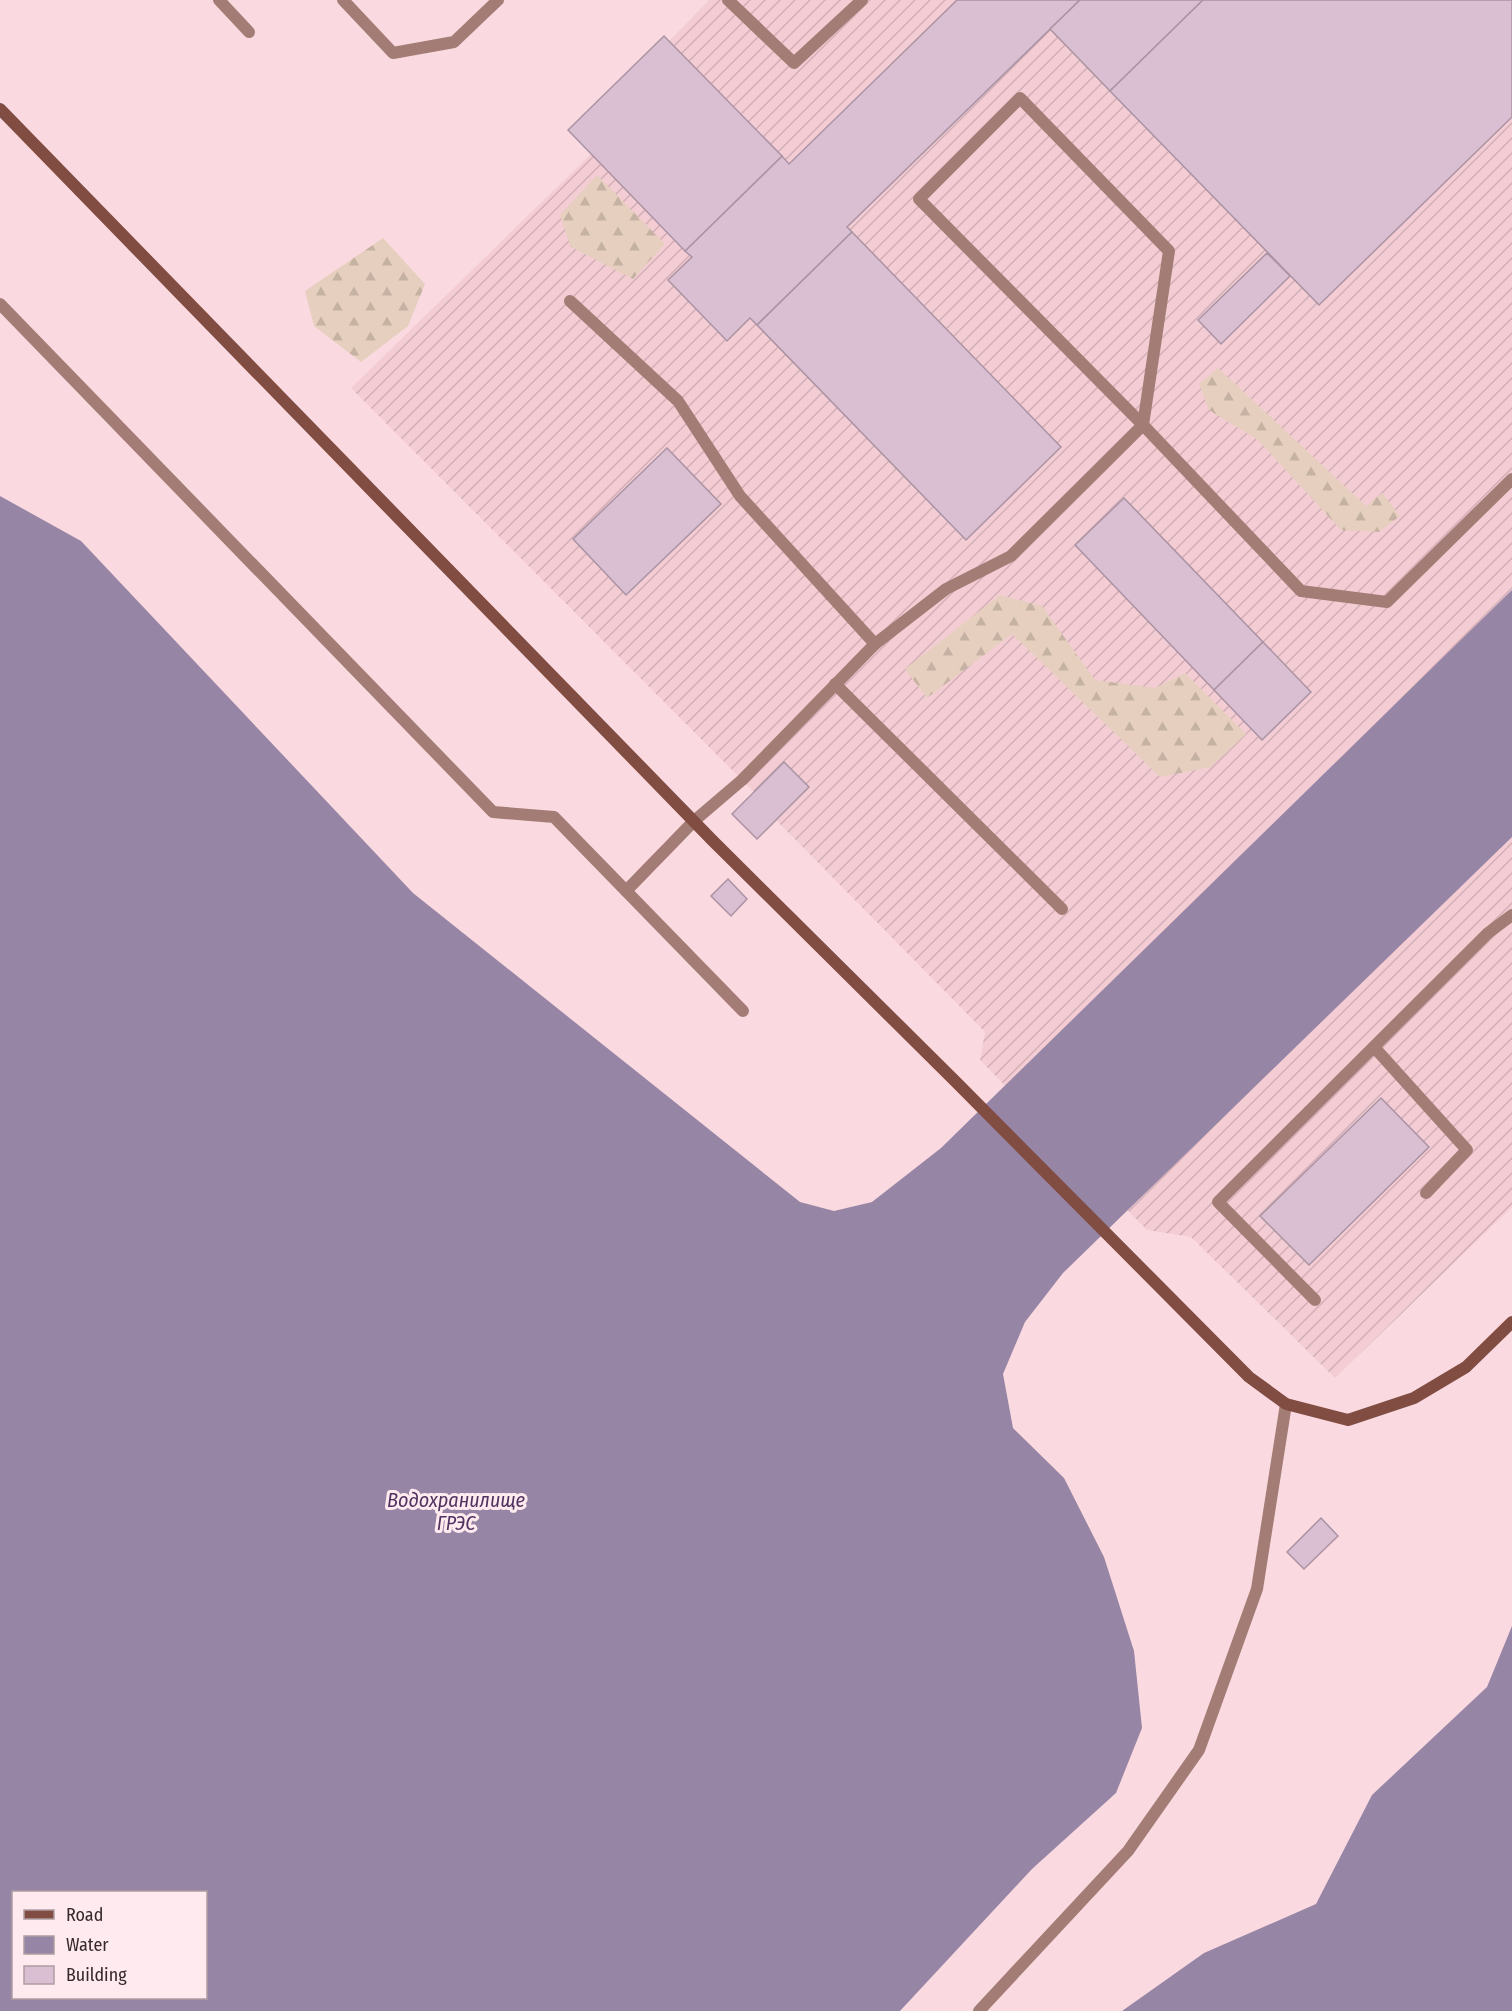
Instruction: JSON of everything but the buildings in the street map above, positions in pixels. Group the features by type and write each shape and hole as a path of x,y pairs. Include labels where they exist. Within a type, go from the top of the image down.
{"street":[{"path":"2,116 694,821 1166,1291 1249,1377 1286,1404 1348,1420 1414,1398 1466,1367 1512,1322"}],"lane":[{"path":"219,0 249,32"},
{"path":"343,0 393,53 454,42 498,0"},
{"path":"728,0 794,63 862,0"},
{"path":"626,891 694,821 742,780 875,644 946,590 1011,556 1143,425 1169,251 1020,98 919,199 1143,425 1301,591 1387,602 1512,479"},
{"path":"570,301 678,401 740,496 875,644"},
{"path":"0,304 493,812 554,817 743,1011"},
{"path":"836,684 1062,909"},
{"path":"1315,1300 1218,1202 1488,933 1512,915"},
{"path":"1374,1047 1467,1150 1426,1193"},
{"path":"979,2011 1128,1851 1199,1750 1257,1589 1286,1404"}],"shaded area":[{"path":"709,0 1512,0 1512,1207 1335,1378 1191,1237 1147,1230 980,1060 985,1032 777,821 757,839 732,814 754,792 351,388 591,154 568,130 664,36 669,41"}],"green space":[{"path":"597,175 665,244 633,279 571,247 560,215"},
{"path":"383,238 425,284 408,326 361,362 314,326 305,291"},
{"path":"1218,368 1366,506 1382,493 1400,516 1379,532 1341,530 1258,440 1209,410 1199,384"},
{"path":"1000,595 1042,606 1095,680 1155,688 1185,673 1246,734 1211,767 1160,777 1012,634 927,698 905,669"}],"water":[{"name":"Водохранилище ГРЭС","path":"0,496 81,541 413,893 800,1202 834,1211 872,1202 941,1148 1512,590 1512,837 1063,1273 1025,1322 1003,1374 1013,1428 1064,1478 1104,1557 1134,1651 1142,1728 1116,1793 1032,1869 900,2011 0,2011"},
{"path":"1512,1626 1512,2011 1122,2011 1204,1953 1316,1904 1372,1795 1487,1687"}]}
